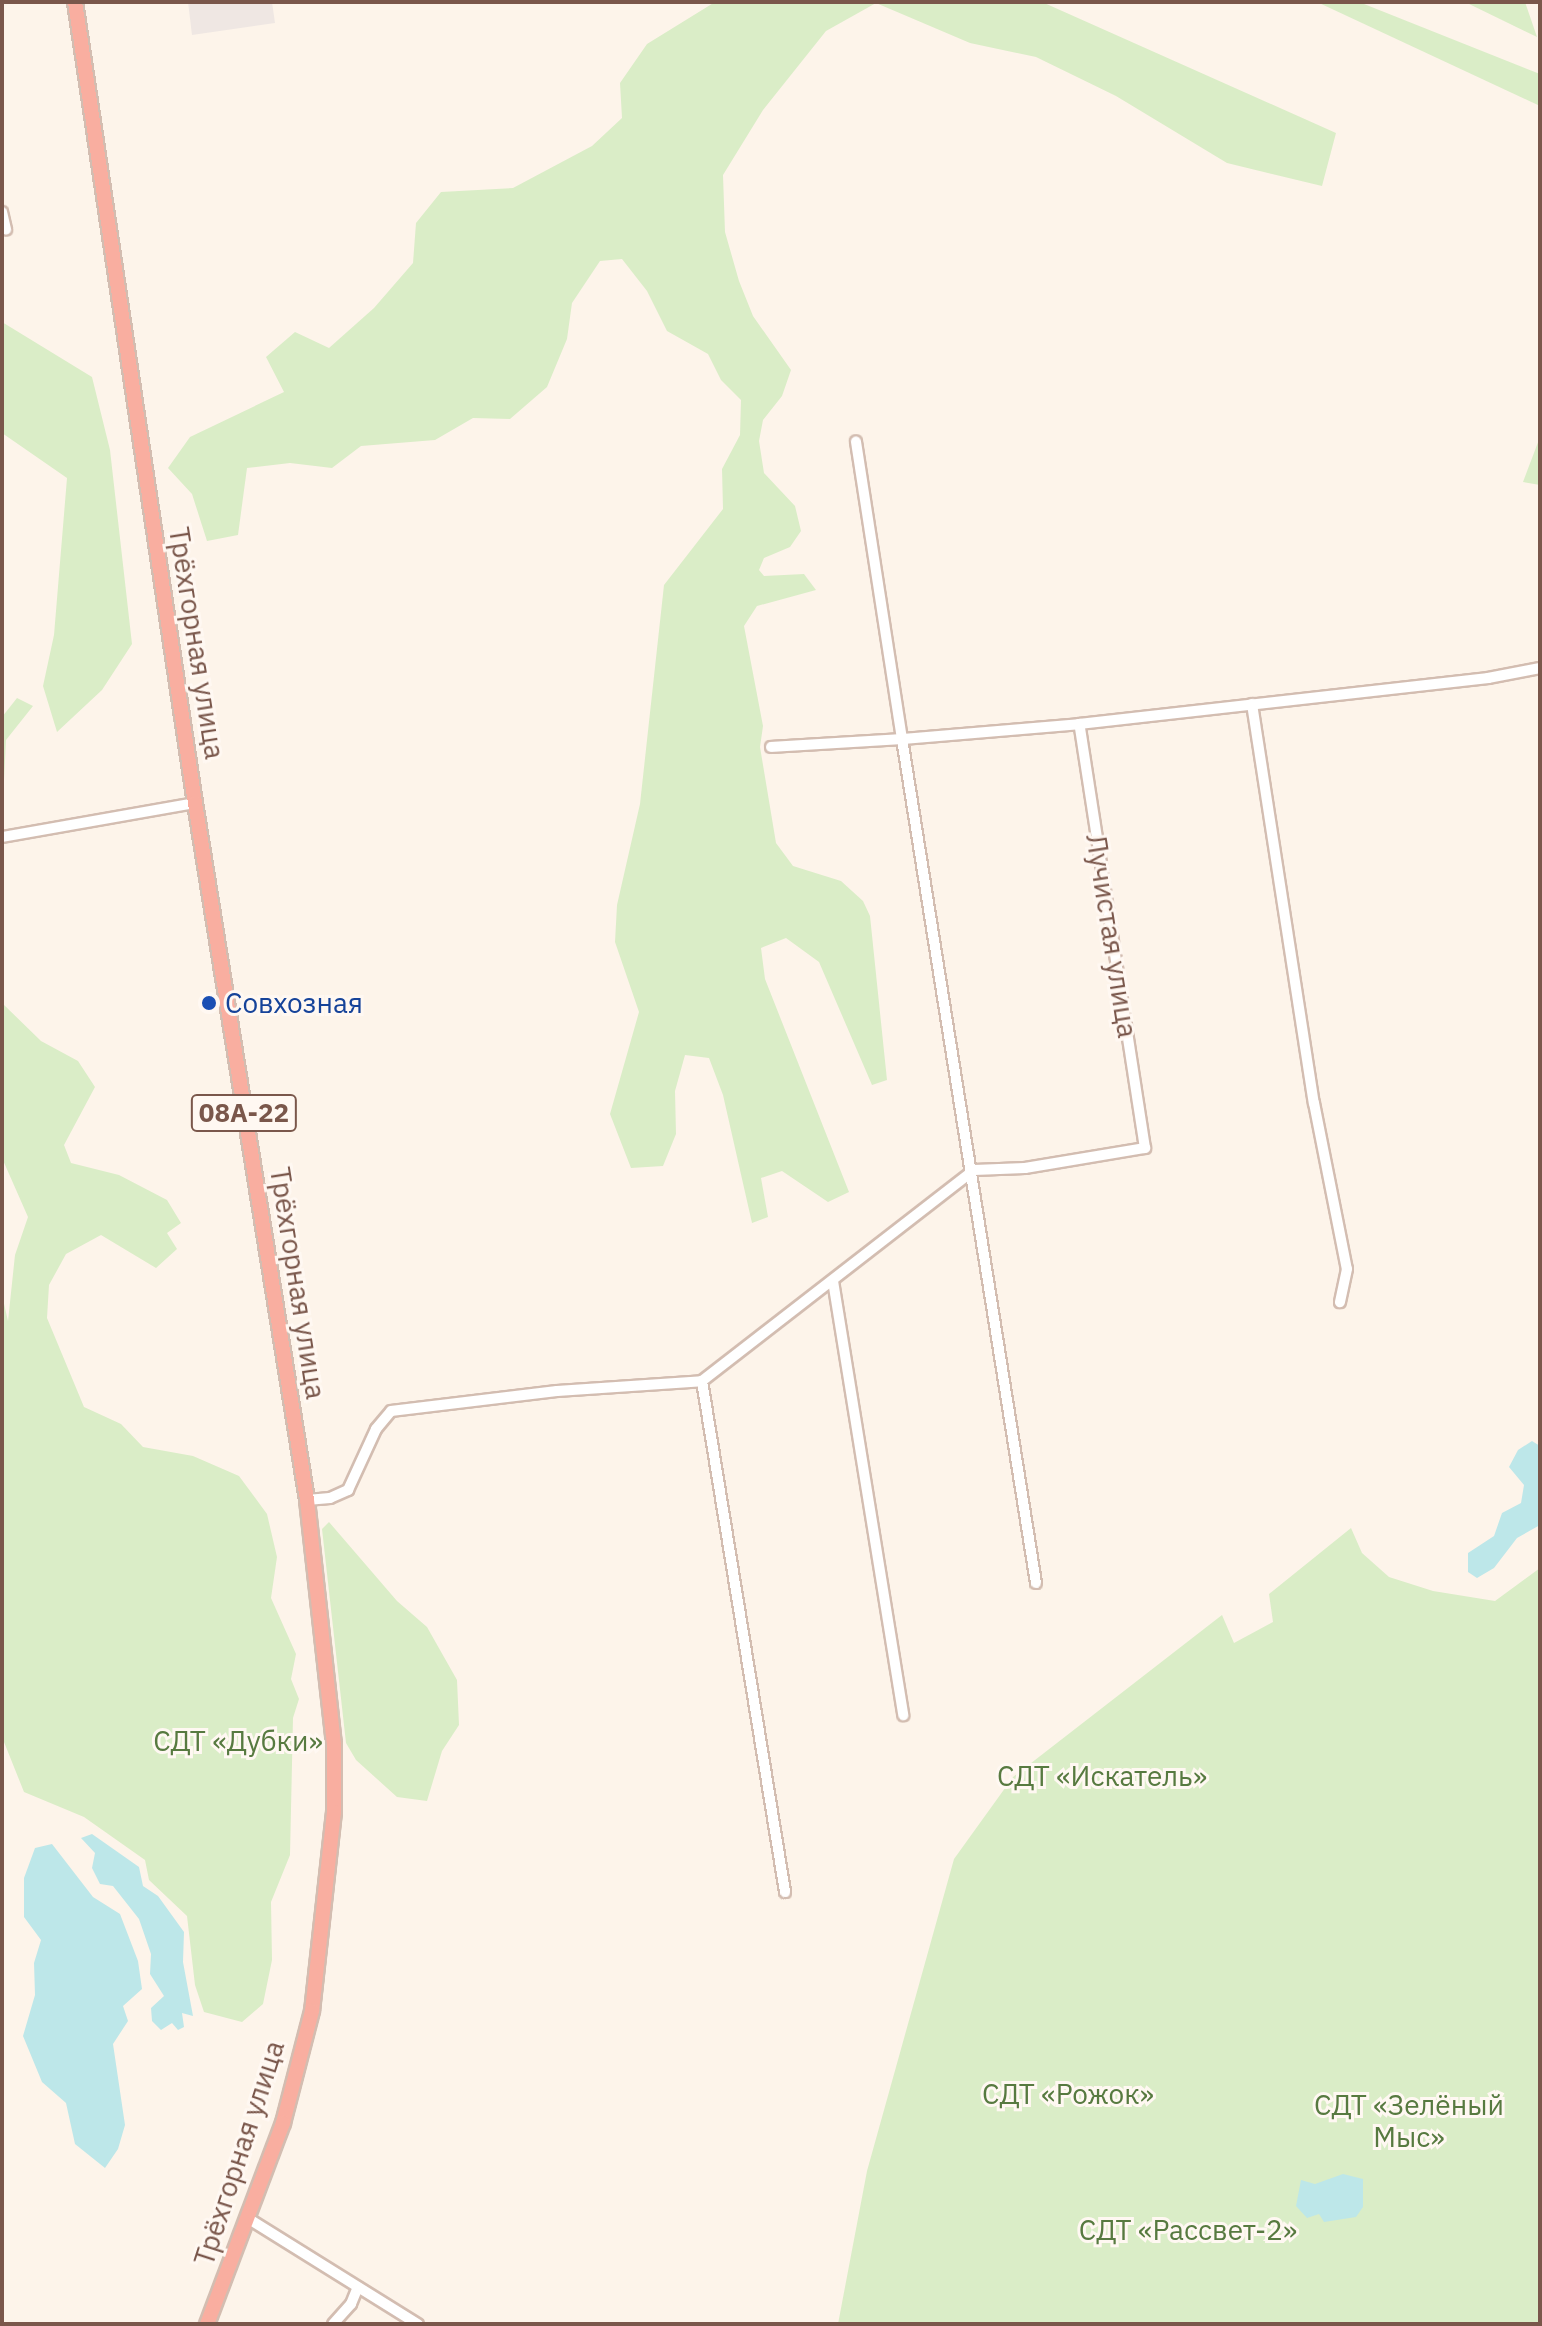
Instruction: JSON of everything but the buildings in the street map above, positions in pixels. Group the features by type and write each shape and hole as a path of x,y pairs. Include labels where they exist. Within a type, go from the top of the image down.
{"highway":[{"name":"Трёхгорная улица","path":"75,2 195,803 307,1500 329,1678 334,1812 312,2011 283,2123 207,2324"}],"street":[{"path":"2,212 6,230"},
{"path":"856,442 974,1170 1036,1583"},
{"path":"771,747 1079,724 1540,668"},
{"path":"1252,704 1314,1103 1347,1269 1340,1302"},
{"name":"Лучистая улица","path":"974,1170 1025,1168 1145,1148 1079,724"},
{"path":"2,837 195,803"},
{"path":"307,1500 330,1498 348,1490 378,1425 400,1409 702,1381 974,1170"},
{"path":"833,1281 903,1715"},
{"path":"702,1381 785,1892"},
{"path":"249,2219 418,2324"},
{"path":"333,2324 358,2287"}],"shaded area":[{"path":"188,2 272,2 275,23 192,35"}],"green space":[{"path":"715,2 1042,2 1336,133 1322,186 1227,163 1116,96 1036,57 970,43 876,3 826,31 763,110 723,175 725,232 739,281 753,316 791,370 782,396 763,420 759,441 764,473 795,506 801,531 790,547 764,558 759,570 764,576 804,574 816,590 757,606 744,626 763,726 760,747 776,843 793,866 841,881 863,901 870,916 887,1080 872,1085 819,962 786,938 761,948 765,979 849,1192 828,1202 782,1171 761,1178 768,1217 752,1223 723,1095 709,1058 685,1055 675,1091 676,1134 663,1166 631,1168 610,1114 639,1012 615,942 617,905 640,804 664,585 723,509 722,469 740,435 741,400 721,380 708,354 667,331 647,291 622,259 600,261 572,303 567,339 547,387 510,419 473,418 435,440 361,446 332,468 290,463 247,468 238,535 207,541 192,494 168,468 190,437 284,392 266,357 295,332 329,348 374,308 413,263 416,223 441,192 513,188 592,146 622,118 620,83 647,44"},
{"path":"1317,2 1359,2 1540,74 1540,106"},
{"path":"1465,2 1525,2 1537,37"},
{"path":"2,322 92,377 110,450 132,644 102,690 57,732 43,686 54,635 67,478 2,433"},
{"path":"1540,437 1540,485 1523,482"},
{"path":"17,698 33,706 6,740 4,780 2,717"},
{"name":"СДТ «Дубки»","path":"2,1003 41,1041 78,1061 95,1087 64,1145 71,1163 119,1175 167,1200 181,1223 167,1233 177,1249 156,1268 101,1235 66,1254 49,1285 47,1318 84,1407 121,1424 143,1447 193,1456 239,1476 267,1514 277,1557 271,1598 296,1654 291,1679 299,1699 293,1718 290,1855 271,1902 272,1960 263,2004 242,2022 204,2012 195,1985 187,1916 149,1880 145,1860 84,1817 24,1792 2,1737 2,1295 8,1321 15,1255 28,1217 2,1158"},
{"path":"329,1522 397,1601 427,1627 457,1680 459,1725 442,1751 427,1801 397,1797 356,1760 346,1743 322,1529"},
{"path":"1351,1528 1362,1553 1389,1577 1433,1591 1495,1601 1540,1568 1540,2324 838,2324 867,2171 954,1859 1013,1777 1222,1615 1234,1643 1273,1622 1269,1594"}],"water":[{"path":"1532,1441 1540,1446 1540,1525 1517,1538 1494,1568 1477,1578 1468,1572 1468,1553 1494,1536 1502,1513 1521,1503 1524,1485 1509,1467 1518,1450"},
{"path":"92,1834 139,1867 143,1886 158,1896 184,1932 183,1962 193,2016 182,2013 184,2027 178,2030 172,2023 161,2030 152,2021 151,2008 164,1996 150,1974 151,1954 139,1919 113,1886 100,1884 92,1868 95,1853 81,1838"},
{"path":"52,1844 93,1897 120,1914 138,1961 142,1989 123,2006 128,2021 113,2044 125,2125 118,2149 105,2168 75,2144 66,2103 42,2082 23,2036 35,1995 34,1963 41,1940 24,1917 24,1878 35,1848"},
{"path":"1343,2174 1363,2179 1363,2207 1356,2217 1324,2222 1319,2214 1307,2218 1296,2206 1301,2180 1315,2184"}],"place":[{"name":"Совхозная","path":"209,1003"}],"park label":[{"name":"СДТ «Искатель»","path":"1102,1776"},
{"name":"СДТ «Рожок»","path":"1068,2094"},
{"name":"СДТ «Зелёный Мыс»","path":"1409,2121"},
{"name":"СДТ «Рассвет-2»","path":"1188,2230"}]}
